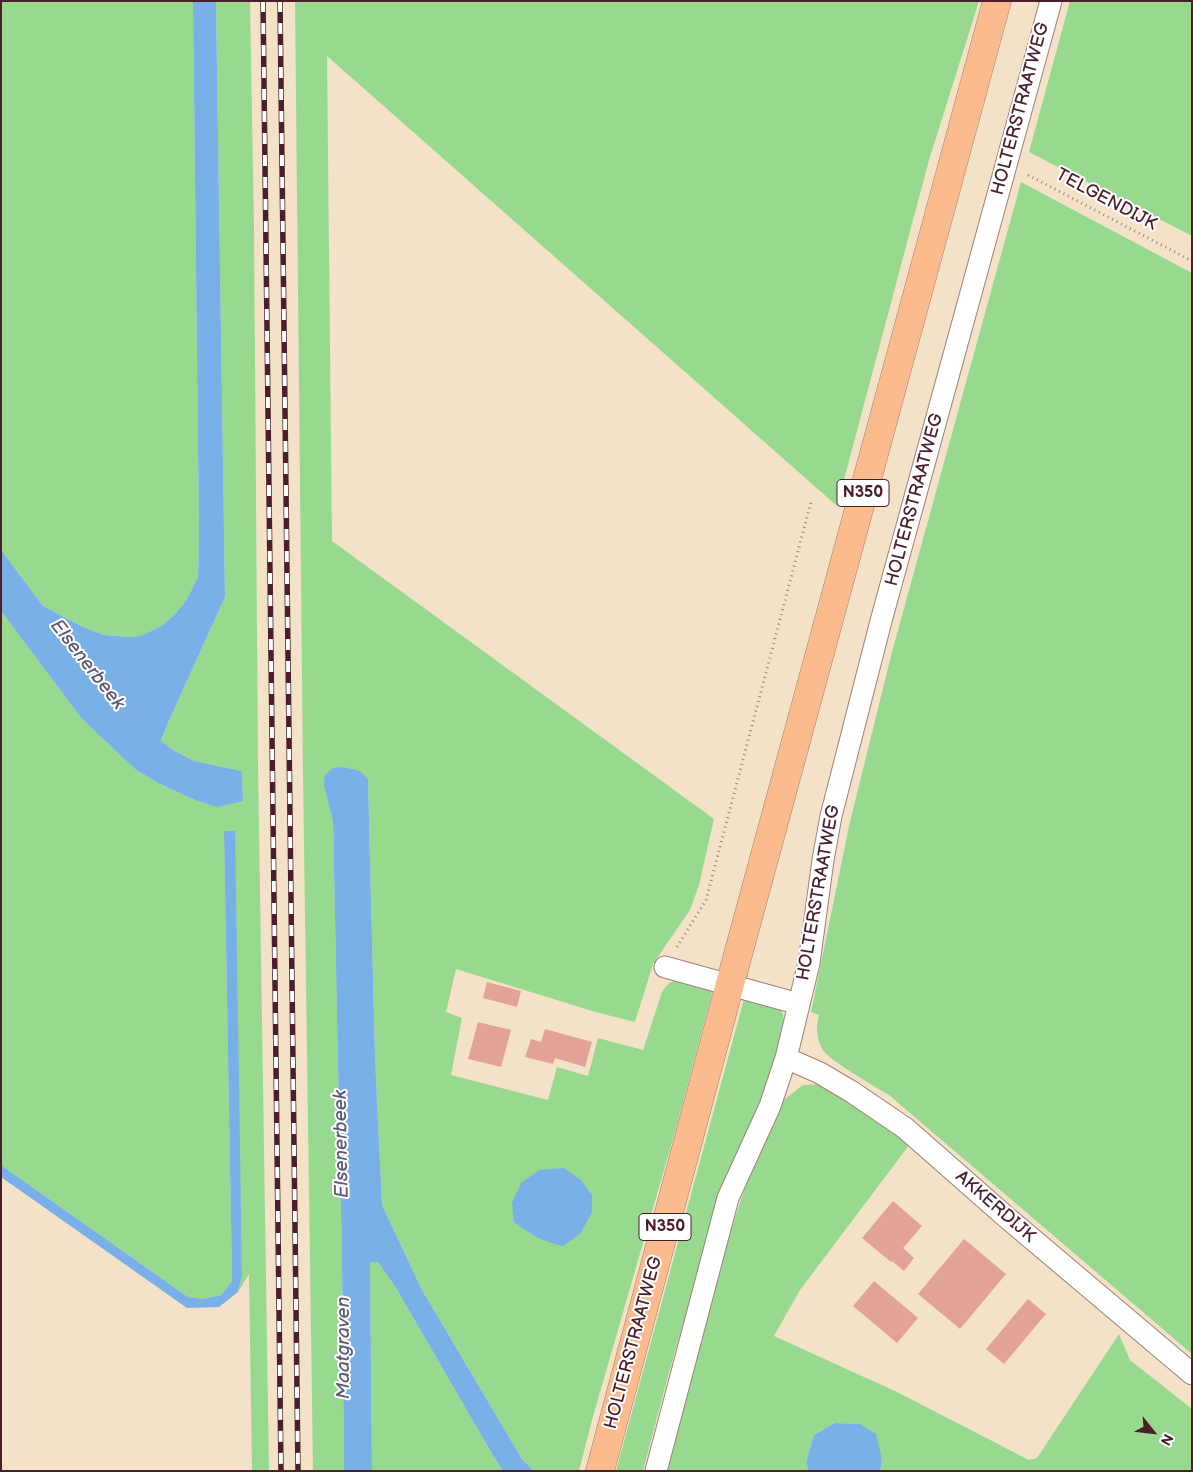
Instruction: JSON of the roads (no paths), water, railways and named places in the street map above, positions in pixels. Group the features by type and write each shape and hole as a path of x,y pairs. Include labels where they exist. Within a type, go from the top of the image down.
{"main road":[{"name":"HOLTERSTRAATWEG","path":"600,1471 997,1"}],"street":[{"name":"HOLTERSTRAATWEG","path":"656,1471 728,1198 770,1106 786,1058 808,962 831,816 881,621 1051,1"},
{"name":"HOLTERSTRAATWEG","path":"665,967 799,1004"},
{"name":"AKKERDIJK","path":"786,1058 820,1073 905,1128 1005,1216 1192,1374"}],"water":[{"name":"Elsenerbeek","path":"193,1 216,1 225,597 161,741 194,761 242,771 243,801 217,807 195,800 160,784 136,770 82,719 1,611 1,550 43,606 83,627 104,635 141,636 163,625 187,599 198,577"},
{"path":"343,767 360,771 368,779 375,1057 382,1205 422,1290 522,1459 534,1471 503,1471 396,1288 378,1262 370,1262 372,1471 344,1471 342,1261 333,821 324,786 325,775 333,768"},
{"path":"224,831 235,831 242,1276 238,1292 219,1307 187,1308 1,1177 1,1165 188,1297 203,1299 221,1295 232,1281"},
{"path":"564,1168 581,1180 592,1195 592,1212 580,1234 563,1246 537,1237 514,1222 512,1203 521,1183 539,1170"},
{"path":"835,1423 860,1424 876,1434 882,1460 880,1471 809,1471 806,1462 814,1435"}],"railway":[{"path":"263,1 281,1471"},
{"path":"280,1 298,1471"}],"water label":[{"name":"Maatgraven","path":"344,1348"}]}
